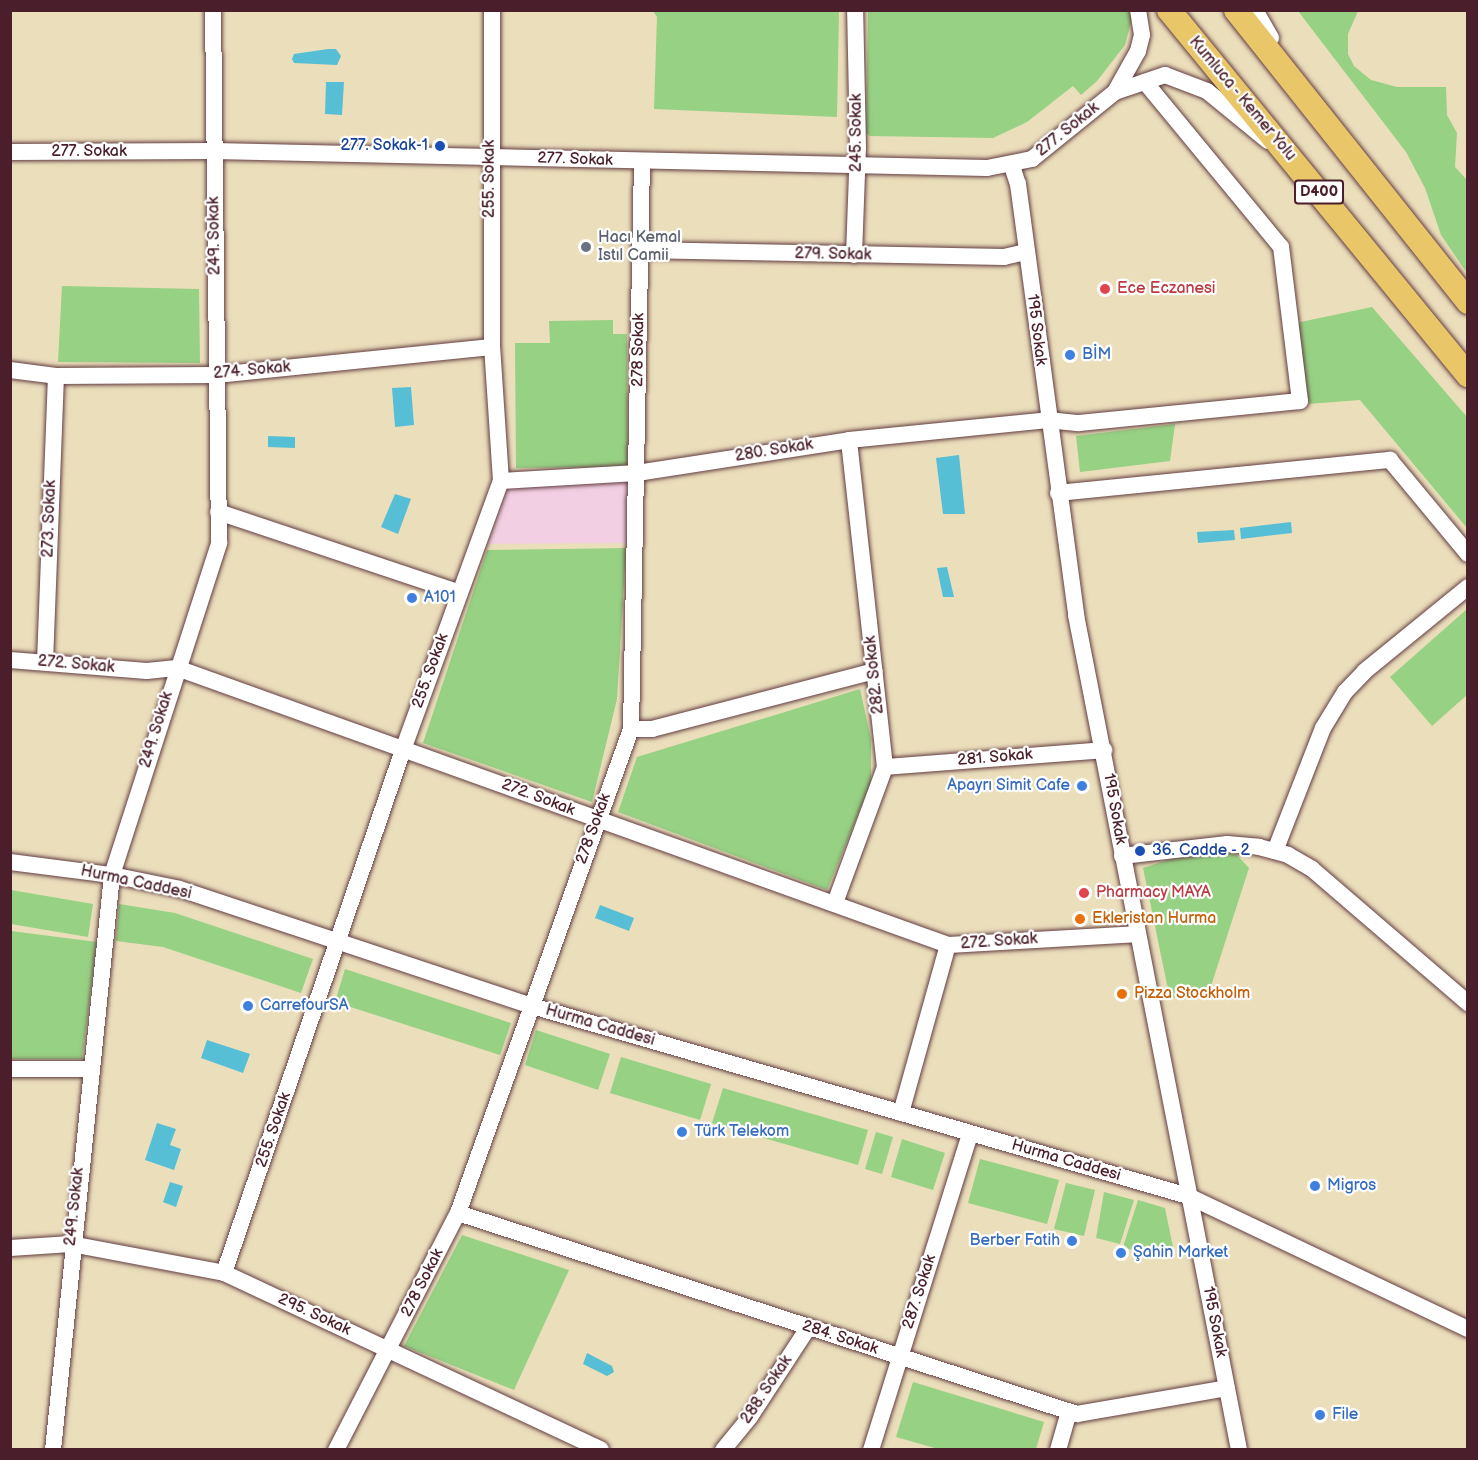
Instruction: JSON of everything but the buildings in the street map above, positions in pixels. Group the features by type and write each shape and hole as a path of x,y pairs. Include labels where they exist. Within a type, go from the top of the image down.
{"highway":[{"name":"Kumluca - Kemer Yolu","path":"1169,10 1467,375"},
{"name":"D400","path":"1236,10 1465,298"},
{"name":"Kumluca - Kemer Yolu","path":"1427,328 1467,383"}],"street":[{"name":"249. Sokak","path":"53,1449 71,1244 112,875 219,543 213,10"},
{"name":"255. Sokak","path":"224,1273 404,747 501,481 492,347 489,157 492,10"},
{"name":"245. Sokak","path":"854,255 857,166 855,10"},
{"path":"1115,92 1138,51 1142,35 1138,10"},
{"path":"1255,10 1274,42 1282,67"},
{"path":"1115,92 1165,75 1191,82 1285,153"},
{"name":"280. Sokak","path":"501,481 637,473 849,440 1048,420 1079,423 1300,401 1281,247 1145,82"},
{"name":"277. Sokak","path":"10,152 214,151 642,162 1011,166 1032,159 1115,92"},
{"name":"278 Sokak","path":"336,1449 458,1213 631,729 642,162"},
{"name":"195 Sokak","path":"1011,166 1018,184 1076,615 1104,750 1136,934 1239,1449"},
{"name":"279. Sokak","path":"640,250 1004,257 1026,252"},
{"name":"274. Sokak","path":"10,370 56,376 216,375 492,347"},
{"name":"273. Sokak","path":"45,662 56,376"},
{"name":"282. Sokak","path":"835,903 885,767 849,440"},
{"path":"1058,492 1390,460 1467,554"},
{"path":"218,512 460,593"},
{"path":"1275,851 1323,728 1345,692 1467,587"},
{"name":"272. Sokak","path":"10,660 147,671 177,668 404,747 597,820 948,945 1136,934"},
{"path":"631,729 652,729 875,671"},
{"name":"281. Sokak","path":"885,767 1104,750"},
{"path":"1122,856 1227,844 1275,851 1312,869 1467,1002"},
{"name":"Hurma Caddesi","path":"10,862 112,875 180,890 338,944 532,1006 1188,1196 1467,1329"},
{"path":"901,1113 948,945"},
{"path":"10,1069 90,1069"},
{"name":"287. Sokak","path":"871,1449 970,1134"},
{"name":"284. Sokak","path":"458,1213 1077,1414 1227,1388"},
{"name":"295. Sokak","path":"10,1248 71,1244 224,1273 601,1449"},
{"name":"288. Sokak","path":"723,1449 750,1417 808,1328"},
{"path":"1058,1449 1069,1412"}],"shaded area":[{"path":"630,480 627,543 488,544 508,488"}],"green space":[{"path":"653,11 839,11 837,117 654,109 657,17"},
{"path":"868,11 1132,11 1133,15 1125,45 1097,81 1081,95 1073,86 1027,122 993,138 870,136 866,133"},
{"path":"1298,11 1358,11 1348,34 1348,54 1354,66 1371,80 1397,87 1446,87 1447,115 1457,133 1455,167 1467,180 1467,273 1441,235 1425,188 1406,152"},
{"path":"62,286 199,289 200,363 58,362"},
{"path":"1372,307 1467,417 1467,528 1360,400 1308,404 1296,323"},
{"path":"613,320 613,334 627,334 628,467 516,468 515,343 550,343 549,321"},
{"path":"1175,424 1170,461 1080,472 1076,436"},
{"path":"626,548 617,699 592,802 423,743 487,550"},
{"path":"1467,609 1467,695 1432,726 1390,677"},
{"path":"860,689 871,739 871,783 827,890 618,812 637,757"},
{"path":"1235,853 1249,868 1211,986 1170,999 1143,868 1183,855"},
{"path":"11,890 93,904 88,937 11,924"},
{"path":"119,904 175,913 313,959 301,993 163,947 116,941"},
{"path":"11,931 97,942 82,1059 11,1059"},
{"path":"345,969 511,1023 500,1055 335,1002"},
{"path":"536,1030 610,1054 598,1090 525,1065"},
{"path":"621,1057 711,1084 700,1120 610,1093"},
{"path":"723,1088 868,1130 858,1165 712,1123"},
{"path":"876,1132 893,1137 882,1174 865,1169"},
{"path":"902,1139 945,1153 933,1190 891,1177"},
{"path":"980,1159 1059,1180 1047,1224 968,1203"},
{"path":"1066,1183 1095,1190 1084,1236 1054,1229"},
{"path":"1104,1192 1134,1200 1120,1244 1096,1238"},
{"path":"1138,1200 1165,1208 1173,1247 1163,1249 1160,1259 1123,1247"},
{"path":"462,1235 569,1270 514,1390 404,1346"},
{"path":"913,1382 1044,1422 1036,1449 938,1449 896,1437"}],"water":[{"path":"336,49 341,56 337,65 294,63 292,59 294,54"},
{"path":"326,82 344,82 342,115 325,114"},
{"path":"411,387 414,425 395,427 392,388"},
{"path":"268,436 295,437 295,448 268,447"},
{"path":"959,455 965,514 943,514 936,458"},
{"path":"395,494 411,499 398,534 381,527"},
{"path":"1291,522 1292,533 1241,539 1240,528"},
{"path":"1234,530 1235,540 1198,543 1197,532"},
{"path":"947,567 954,597 943,597 937,568"},
{"path":"600,905 634,918 629,931 595,918"},
{"path":"207,1040 250,1054 243,1073 201,1058"},
{"path":"157,1123 176,1129 170,1145 181,1149 174,1170 145,1160"},
{"path":"170,1182 183,1186 176,1207 163,1202"},
{"path":"587,1353 612,1366 614,1372 607,1376 583,1364"}],"place":[{"name":"277. Sokak-1","path":"440,146"},
{"name":"Hacı Kemal Istıl Camii","path":"586,247"},
{"name":"Ece Eczanesi","path":"1105,289"},
{"name":"BİM","path":"1070,355"},
{"name":"A101","path":"412,598"},
{"name":"Apayrı Simit Cafe","path":"1082,786"},
{"name":"36. Cadde - 2","path":"1140,851"},
{"name":"Pharmacy MAYA","path":"1084,893"},
{"name":"Ekleristan Hurma","path":"1080,919"},
{"name":"Pizza Stockholm","path":"1122,994"},
{"name":"CarrefourSA","path":"248,1006"},
{"name":"Türk Telekom","path":"682,1132"},
{"name":"Migros","path":"1315,1186"},
{"name":"Berber Fatih","path":"1072,1241"},
{"name":"Şahin Market","path":"1121,1253"},
{"name":"File","path":"1320,1415"}]}
